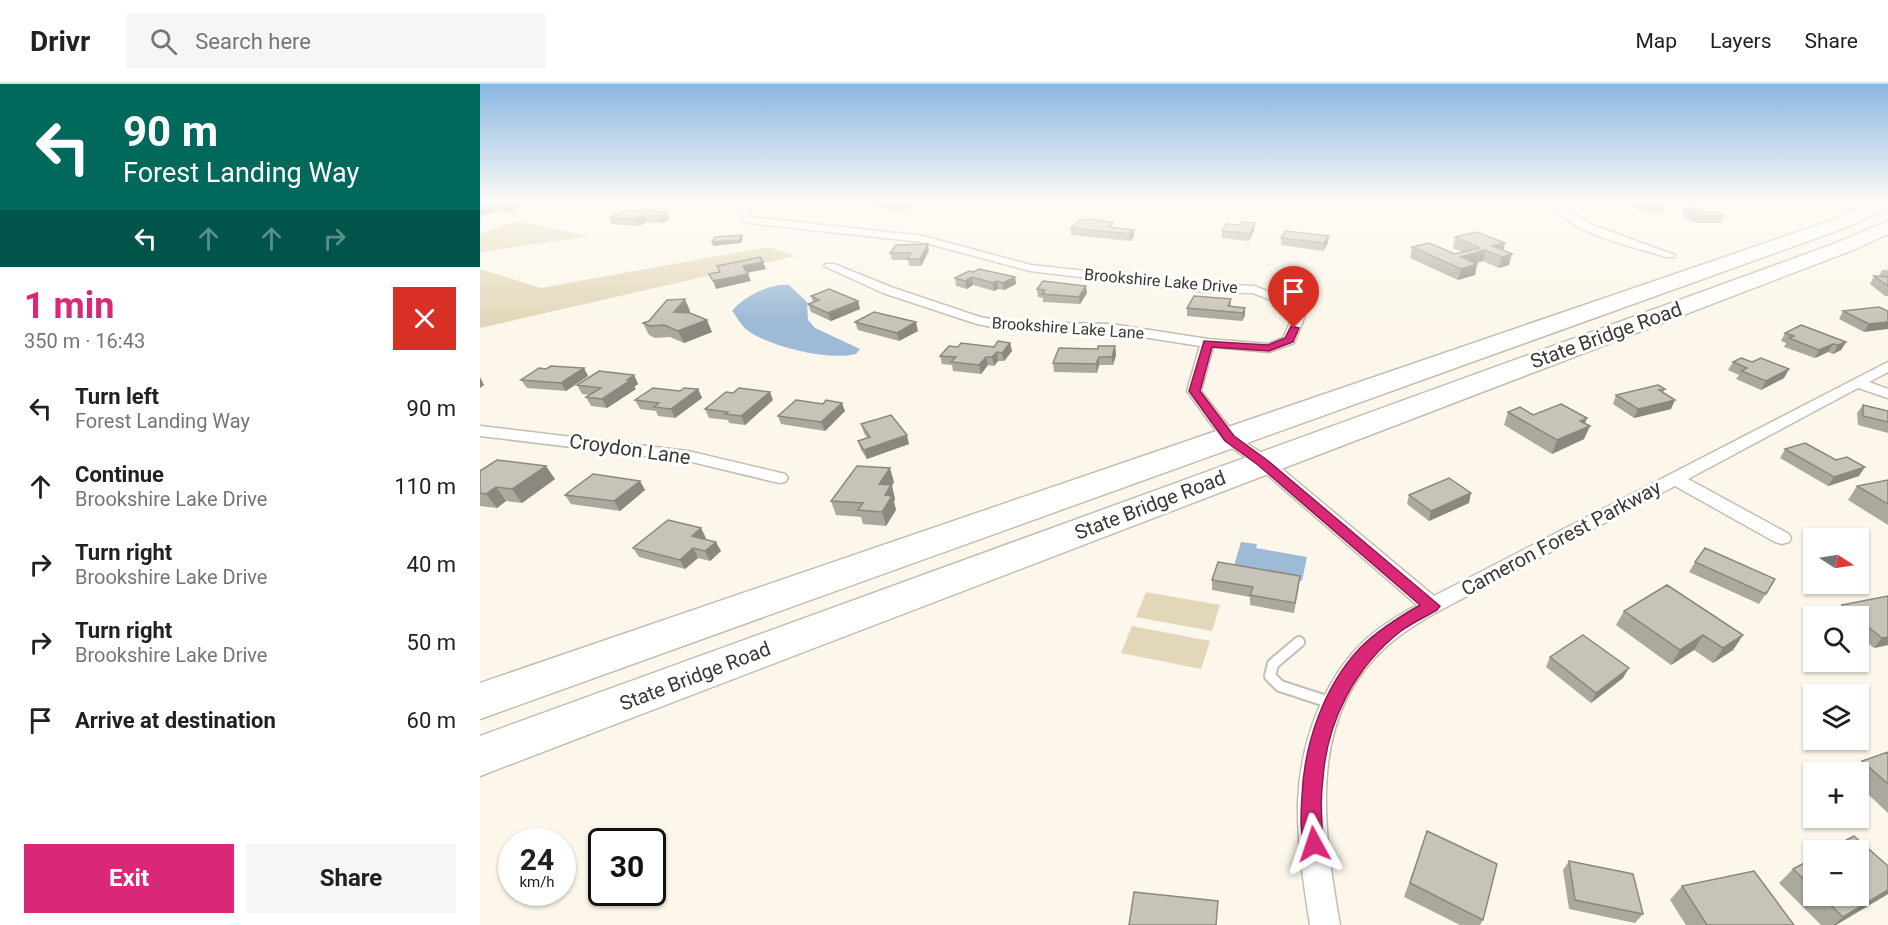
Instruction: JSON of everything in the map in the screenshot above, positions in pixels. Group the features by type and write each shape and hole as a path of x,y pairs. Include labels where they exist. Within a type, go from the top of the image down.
{"highway":[{"name":"State Bridge Road","path":"480,701 1225,433 1355,395 1787,242"},
{"name":"State Bridge Road","path":"480,756 1853,242"}],"street":[{"name":"Brookshire Lake Drive","path":"935,242 1030,268 1204,288 1254,290 1292,305 1299,316 1289,340 1269,348 1208,343"},
{"path":"1633,242 1670,255"},
{"name":"Brookshire Lake Lane","path":"830,266 887,290 977,320 1007,326 1111,328 1208,343"},
{"path":"1208,343 1194,391 1225,433 1263,462 1432,606"},
{"name":"Cameron Forest Parkway","path":"1325,925 1311,823 1313,776 1322,731 1341,688 1366,653 1396,626 1432,606 1888,366"},
{"path":"1857,382 1888,394"},
{"name":"Croydon Lane","path":"480,431 688,456 779,478"},
{"path":"1674,478 1782,537"}],"lane":[{"path":"1299,642 1274,664 1270,676 1280,686 1334,704"}],"shaded area":[{"path":"480,242 547,242 480,252"},
{"path":"768,247 795,256 480,328 480,269 541,288"},
{"path":"1146,592 1220,605 1212,631 1136,617"},
{"path":"1132,626 1210,641 1201,669 1121,653"}],"water":[{"path":"789,285 807,302 808,320 815,328 860,349 856,354 830,356 784,347 747,330 732,311 758,292 774,286"},
{"path":"1241,542 1257,544 1256,548 1307,557 1302,581 1233,569"}],"building":[{"path":"1466,242 1503,242 1505,243 1493,246 1512,254 1502,257 1485,250 1461,257 1477,264 1461,269 1412,247 1429,243 1455,254 1479,248"},
{"path":"928,244 920,259 907,259 911,253 890,253 896,245"},
{"path":"760,257 763,262 743,266 748,274 713,281 709,274 720,272 717,266"},
{"path":"979,269 1015,277 1003,283 997,281 993,283 972,277 965,281 955,278"},
{"path":"1874,276 1888,277 1888,286"},
{"path":"1043,281 1086,286 1079,297 1042,294 1045,290 1037,289"},
{"path":"829,289 858,301 828,313 808,304 819,300 811,296"},
{"path":"1194,296 1231,299 1228,306 1245,308 1243,313 1187,308"},
{"path":"685,299 674,312 690,313 707,320 678,331 664,325 650,326 643,323 649,321 667,300"},
{"path":"1879,307 1888,311 1888,322 1869,324 1843,311"},
{"path":"874,312 916,322 897,333 855,322"},
{"path":"1801,325 1846,342 1819,350 1789,338 1794,336 1785,333"},
{"path":"998,341 1010,343 1002,353 997,352 992,357 986,357 979,365 951,362 956,357 940,356 949,346 958,347 961,343 994,347"},
{"path":"1098,346 1115,346 1112,357 1099,357 1096,364 1053,363 1059,348 1098,349"},
{"path":"1741,358 1752,362 1761,358 1789,369 1766,381 1741,371 1747,368 1733,362"},
{"path":"551,366 584,368 561,383 521,380 539,368 546,369"},
{"path":"599,371 634,375 627,380 631,380 602,399 586,397 601,388 577,385"},
{"path":"1658,385 1665,389 1659,390 1675,400 1638,409 1616,395"},
{"path":"653,388 680,391 684,388 698,389 671,409 654,407 659,403 635,400"},
{"path":"739,388 770,392 741,416 705,409 726,392 733,393"},
{"path":"796,400 823,404 826,400 842,403 821,422 778,416"},
{"path":"1561,404 1587,418 1580,421 1590,426 1557,440 1508,412 1520,407 1533,415"},
{"path":"1863,405 1888,411 1888,422 1863,416"},
{"path":"891,415 907,435 864,450 858,441 870,437 861,424"},
{"path":"1805,443 1836,460 1847,457 1865,467 1834,477 1785,449"},
{"path":"497,460 546,466 512,489 496,487 486,494 480,493 480,471"},
{"path":"857,466 890,468 879,484 891,485 885,495 892,496 882,512 858,510 863,503 831,501"},
{"path":"593,474 640,481 614,501 565,495"},
{"path":"1449,478 1471,493 1431,511 1409,495"},
{"path":"1888,480 1888,504 1857,486"},
{"path":"668,520 701,528 692,536 716,542 705,551 693,548 680,560 633,548"},
{"path":"1705,548 1775,579 1766,594 1695,562"},
{"path":"1218,562 1300,576 1295,603 1250,595 1253,587 1212,580"},
{"path":"1667,585 1743,635 1723,648 1703,635 1680,650 1624,611"},
{"path":"1888,596 1888,637 1882,638 1869,628 1869,606 1842,605"},
{"path":"1583,635 1629,668 1596,693 1550,657"},
{"path":"1888,752 1888,784 1869,767 1869,762 1862,761"},
{"path":"1427,831 1497,864 1483,920 1410,883"},
{"path":"1854,836 1859,840 1847,840"},
{"path":"1869,849 1888,866 1888,890 1869,901"},
{"path":"1569,861 1633,874 1643,914 1575,900"},
{"path":"1803,864 1803,879 1793,869"},
{"path":"1754,871 1794,925 1707,925 1682,886"},
{"path":"1134,892 1218,901 1216,925 1129,925"},
{"path":"1831,906 1861,906 1843,917"}],"route":[{"path":"1294,328 1289,340 1269,348 1208,343 1194,391 1230,439 1263,462 1432,606 1396,626 1366,653 1341,688 1322,731 1313,776 1311,823 1314,844"}]}
